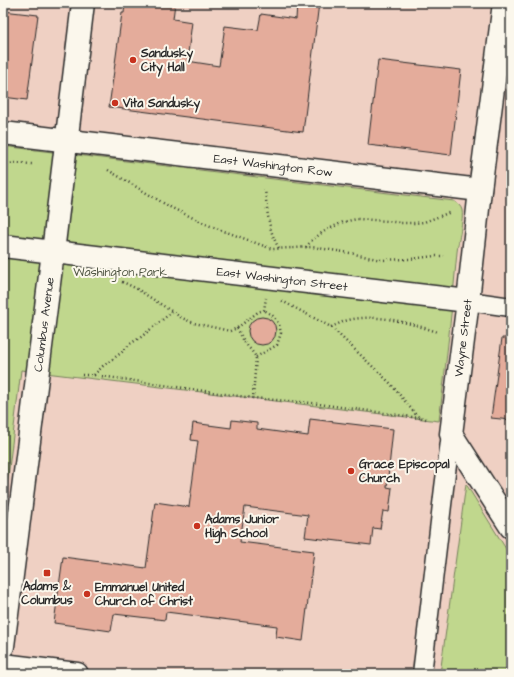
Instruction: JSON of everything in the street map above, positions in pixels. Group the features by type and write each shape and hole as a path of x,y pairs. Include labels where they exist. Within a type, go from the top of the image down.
{"street":[{"name":"Columbus Avenue","path":"3,646 83,3"},
{"name":"Wayne Street","path":"422,674 504,3"},
{"name":"East Washington Row","path":"3,133 480,190"},
{"name":"East Washington Street","path":"3,246 511,307"},
{"path":"451,434 511,527"},
{"path":"3,665 77,674"}],"path":[{"path":"3,165 15,163 32,164"},
{"path":"108,170 170,207 208,225 272,249 312,247 336,250 382,260 444,256"},
{"path":"265,189 270,225 279,249"},
{"path":"306,247 312,240 323,232 343,222 357,219 414,223 424,222 451,212"},
{"path":"118,281 137,289 182,318 230,331 237,328 258,312 264,310"},
{"path":"264,310 266,296"},
{"path":"82,375 94,375 253,398 312,403 426,419 417,416 390,383 331,327 280,300"},
{"path":"256,357 277,345 281,333 279,324 272,315 264,310"},
{"path":"94,375 130,344 172,312"},
{"path":"331,327 350,320 384,318 410,323 438,332"},
{"path":"237,328 245,343 256,357 253,398"}],"shaded area":[{"path":"3,3 511,3 511,674 3,674"}],"green space":[{"name":"Washington Park","path":"3,146 454,201 461,209 462,219 457,252 439,421 21,370 3,518"},
{"path":"466,484 511,557 511,674 440,674"}],"building":[{"path":"125,3 175,3 173,19 192,22 187,61 219,66 225,26 258,30 261,14 296,19 297,3 319,3 303,132 109,107 122,13 124,13"},
{"path":"3,11 38,15 27,100 3,97"},
{"path":"378,60 461,70 451,155 368,145"},
{"path":"262,317 268,318 272,321 275,325 275,337 272,341 268,344 262,345 256,344 252,341 249,337 248,331 249,325 252,321 256,318"},
{"path":"502,338 511,338 511,420 491,418"},
{"path":"310,419 393,429 387,487 392,488 389,512 383,511 380,529 373,528 371,545 305,537 308,515 245,507 240,542 314,551 303,641 276,637 277,626 166,612 165,620 114,614 111,631 54,623 63,557 146,568 155,502 189,507 198,441 191,440 193,423 231,428 232,420 257,423 257,429 308,436"}],"place":[{"name":"Sandusky City Hall","path":"133,60"},
{"name":"Vita Sandusky","path":"115,103"},
{"name":"Grace Episcopal Church","path":"351,471"},
{"name":"Adams Junior High School","path":"197,526"},
{"name":"Adams & Columbus","path":"47,573"},
{"name":"Emmanuel United Church of Christ","path":"87,594"}]}
